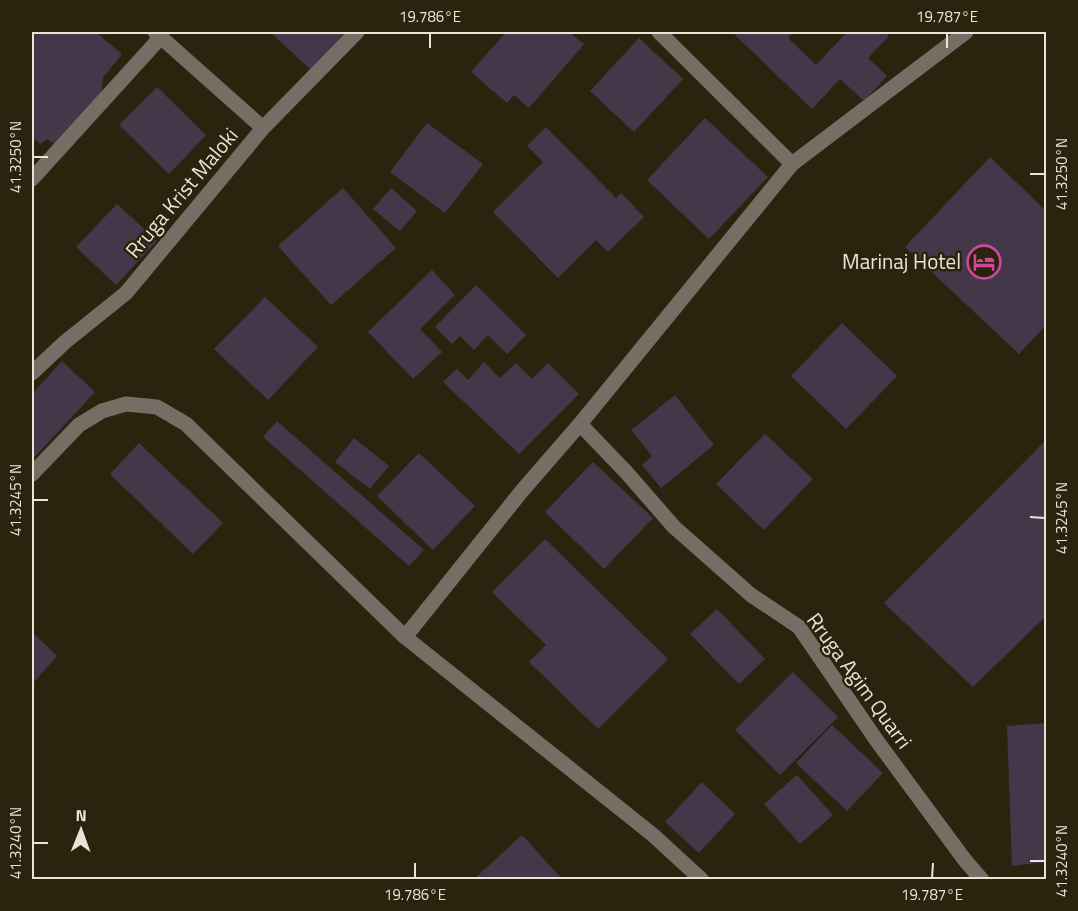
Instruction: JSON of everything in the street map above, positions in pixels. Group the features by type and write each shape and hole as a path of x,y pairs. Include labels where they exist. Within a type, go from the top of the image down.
{"street":[{"name":"Rruga Krist Maloki","path":"32,373 65,342 126,293 263,128 357,32"},
{"path":"659,32 792,164"},
{"path":"405,637 521,492 580,424 792,164 966,32"},
{"path":"32,179 158,34 263,128"},
{"path":"32,474 80,425 102,411 126,404 157,407 186,424 405,637 653,835 702,879"},
{"name":"Rruga Agim Quarri","path":"580,424 674,527 751,595 799,627 878,741 964,859 982,879"}],"building":[{"path":"32,32 96,32 122,54 103,78 101,95 55,144 47,139 40,144 32,137"},
{"path":"270,32 347,32 311,70"},
{"path":"506,32 569,32 584,44 529,108 514,95 507,103 471,72"},
{"path":"732,32 794,32 788,38 816,65 847,32 885,32 889,36 868,58 887,76 864,101 840,79 812,109"},
{"path":"639,38 683,79 634,132 590,91"},
{"path":"157,87 206,135 169,174 119,125"},
{"path":"705,118 768,177 709,239 647,180"},
{"path":"427,123 483,164 445,213 390,172"},
{"path":"546,127 616,198 621,193 644,217 608,252 596,240 558,278 493,212 543,162 527,146"},
{"name":"Marinaj Hotel","path":"990,157 1046,211 1046,325 1019,354 905,247"},
{"path":"343,188 396,248 331,305 278,246"},
{"path":"391,188 417,211 400,231 373,209"},
{"path":"117,204 157,241 116,285 76,247"},
{"path":"432,270 455,295 420,329 442,352 413,379 368,332"},
{"path":"476,285 526,335 507,354 488,335 474,350 460,336 452,344 435,327"},
{"path":"265,297 318,347 268,400 214,349"},
{"path":"842,323 897,376 846,429 791,376"},
{"path":"62,361 95,392 32,460 32,394"},
{"path":"484,362 500,378 516,363 532,379 548,363 579,394 519,454 443,382 457,369 468,380"},
{"path":"675,395 714,445 661,488 642,465 652,456 631,430"},
{"path":"277,421 424,550 409,566 263,437"},
{"path":"765,434 813,479 764,530 716,484"},
{"path":"354,438 389,466 370,489 335,462"},
{"path":"1046,440 1046,616 973,687 884,603"},
{"path":"139,443 223,523 193,554 110,474"},
{"path":"419,453 475,506 433,550 377,496"},
{"path":"593,462 653,518 604,569 545,512"},
{"path":"545,539 668,659 598,729 529,662 546,645 492,592"},
{"path":"717,609 765,659 739,684 690,634"},
{"path":"32,632 57,656 32,684"},
{"path":"793,672 838,717 780,775 735,730"},
{"path":"1046,723 1046,862 1012,866 1007,726"},
{"path":"832,725 883,773 847,811 796,763"},
{"path":"797,775 833,815 800,844 764,804"},
{"path":"702,782 735,814 699,853 665,822"},
{"path":"522,835 563,880 473,880"}],"place":[{"name":"Marinaj Hotel","path":"984,262"}]}
